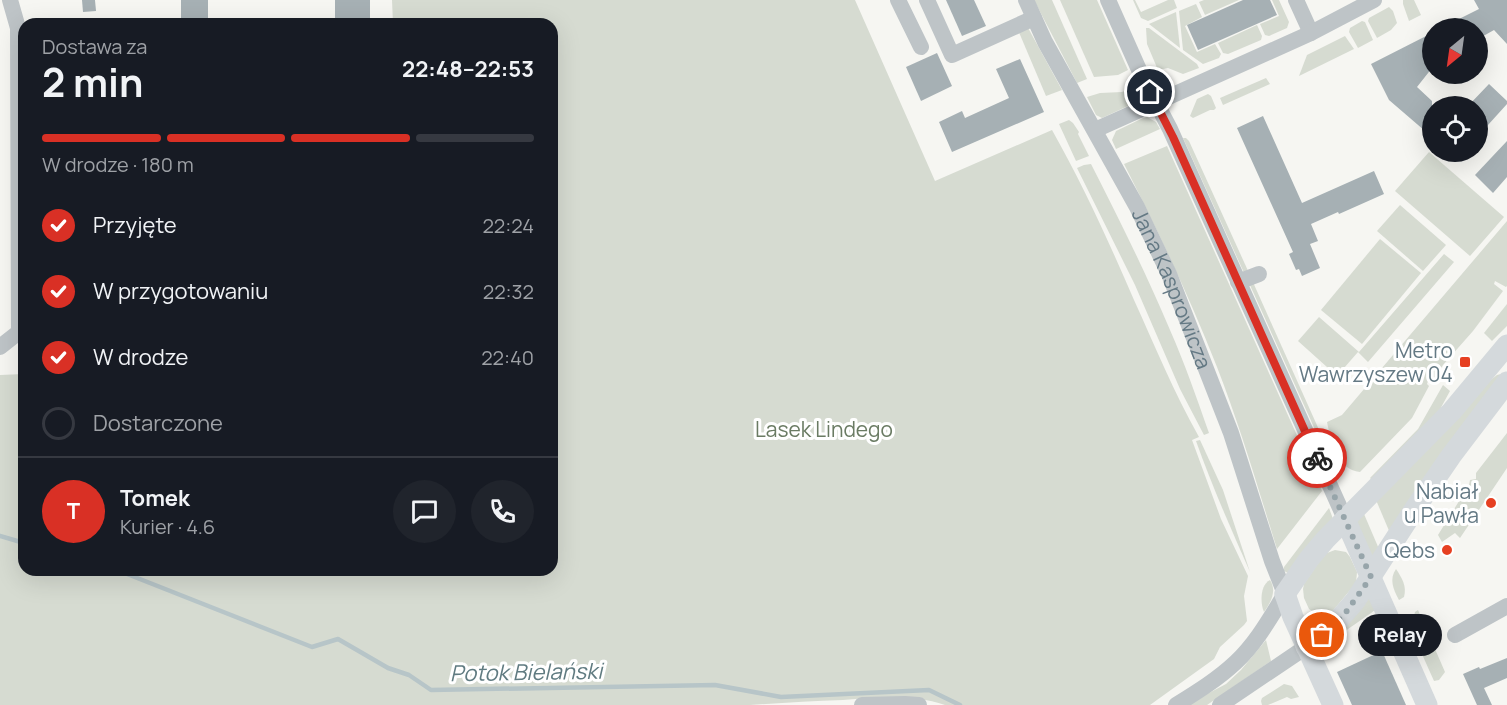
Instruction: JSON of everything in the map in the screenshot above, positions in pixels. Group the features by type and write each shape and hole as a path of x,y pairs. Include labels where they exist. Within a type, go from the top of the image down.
{"main road":[{"path":"1285,594 1309,559 1345,519 1503,356"},
{"path":"1306,647 1335,624 1355,601 1451,456 1507,382"},
{"path":"1345,519 1427,705"},
{"path":"1285,594 1303,615 1319,622 1335,624"},
{"path":"1285,594 1333,705"}],"street":[{"path":"10,0 18,28"},
{"path":"898,0 921,47"},
{"path":"927,0 952,55 1034,18"},
{"name":"Jana Kasprowicza","path":"1026,0 1055,60 1137,207 1169,274 1231,432 1275,570 1285,594"},
{"path":"1108,0 1140,72 1173,137 1345,519"},
{"path":"1296,0 1311,33"},
{"path":"1095,130 1311,33 1374,0"},
{"path":"1238,282 1259,274"},
{"path":"0,347 18,333"},
{"path":"1176,705 1206,686 1236,662 1256,639 1285,594"},
{"path":"1455,635 1507,606"},
{"path":"1220,705 1247,697 1306,647"},
{"path":"862,705 919,705"}],"green space":[{"name":"Lasek Lindego","path":"392,0 855,0 935,181 1052,130 1095,214 1173,386 1199,437 1192,440 1221,519 1248,576 1244,596 1247,621 1220,647 1214,659 1150,705 945,705 920,699 869,698 750,705 0,705 0,375 18,374 18,576 558,576 558,18 393,18"},
{"path":"1034,0 1052,0 1087,79 1077,83"},
{"path":"1060,0 1097,0 1128,70 1118,75 1094,77"},
{"path":"1133,0 1141,12 1168,0 1174,0 1177,8 1148,21 1141,18"},
{"path":"1239,0 1205,15 1199,2"},
{"path":"1272,0 1279,0 1289,22 1287,28 1269,36 1265,35 1260,24 1279,16"},
{"path":"1403,0 1414,0 1421,15 1409,21"},
{"path":"1196,4 1202,17 1185,26 1197,52 1215,44 1221,54 1219,58 1203,64 1183,50 1179,11"},
{"path":"1389,7 1397,23 1391,30 1377,38 1368,21 1369,18"},
{"path":"1176,12 1180,48 1149,24"},
{"path":"1362,21 1365,22 1373,40 1358,48 1349,32 1350,28"},
{"path":"1257,25 1262,36 1261,40 1228,54 1223,53 1218,43"},
{"path":"1027,26 1062,90 1046,96 1018,30"},
{"path":"1146,28 1197,64 1199,68 1183,74 1168,68 1158,70 1147,44"},
{"path":"1345,36 1354,49 1299,76 1307,55"},
{"path":"1266,78 1270,84 1223,105 1220,98"},
{"path":"1138,86 1143,95 1141,100 1102,118 1096,115 1087,97 1100,93 1122,92"},
{"path":"1208,94 1216,108 1193,118 1190,116 1197,99"},
{"path":"1147,117 1156,122 1160,129 1116,149 1112,140 1116,131"},
{"path":"1069,120 1079,132 1089,156 1076,161 1059,124"},
{"path":"1183,138 1189,141 1249,273 1245,275"},
{"path":"1167,146 1322,491 1277,549 1241,434 1217,367 1173,265 1124,164"},
{"path":"1422,160 1422,162 1441,162 1504,217 1470,256 1395,191"},
{"path":"1091,164 1161,309 1209,433 1204,435 1180,389 1135,285 1077,168"},
{"path":"1400,205 1446,245 1423,271 1377,231"},
{"path":"1507,221 1507,286 1495,281 1494,284 1503,291 1431,383 1428,381 1429,386 1412,418 1360,472 1352,470 1336,453 1327,422 1342,415"},
{"path":"1380,239 1421,273 1362,344 1321,310"},
{"path":"1444,254 1454,262 1368,362 1358,352 1337,376 1298,341 1319,317 1359,352"},
{"path":"1252,280 1337,470 1335,474 1249,283"},
{"path":"1507,304 1507,326 1492,341 1484,333"},
{"path":"1501,374 1390,533 1376,500 1492,379"},
{"path":"1443,385 1450,391 1438,413 1372,480 1370,478 1418,429"},
{"path":"1507,433 1507,468 1460,538 1455,533 1442,542 1438,535 1470,480 1476,479 1476,473"},
{"path":"1200,440 1223,490 1250,572 1202,458 1196,441"},
{"path":"1329,508 1333,519 1288,573 1284,571 1284,567"},
{"path":"1364,514 1379,549 1373,558 1356,521"},
{"path":"1335,550 1346,552 1350,557 1357,572 1356,583 1331,613 1325,616 1318,615 1309,609 1304,598 1304,584 1321,559 1327,553"},
{"path":"1396,569 1405,589 1404,597 1399,600 1393,584"},
{"path":"1270,580 1273,592 1264,612 1262,594 1264,586"},
{"path":"1368,599 1375,610 1335,640 1322,661 1319,650"},
{"path":"1418,610 1445,672 1439,680 1434,681 1409,625 1412,624 1415,612"},
{"path":"1266,640 1271,661 1207,705 1190,705 1226,684"},
{"path":"1284,684 1292,686 1299,697 1291,699 1287,697 1268,705 1262,705 1262,698"}],"building":[{"path":"82,0 95,0 96,11 83,12"},
{"path":"181,0 208,0 208,18 181,18"},
{"path":"335,0 370,0 370,18 335,18"},
{"path":"946,0 974,0 986,26 962,36"},
{"path":"1243,0 1270,0 1277,15 1198,50 1187,25"},
{"path":"1474,0 1507,0 1507,44 1494,30 1488,33 1488,18 1461,18 1479,9"},
{"path":"1422,38 1422,81 1417,87 1427,96 1422,96 1422,128 1389,100 1371,64"},
{"path":"937,53 952,86 921,101 906,67"},
{"path":"1020,59 1044,112 952,152 939,122 962,111 965,118 1009,98 996,69"},
{"path":"1489,84 1507,101 1507,104 1488,125 1488,96 1478,96"},
{"path":"1263,116 1302,203 1374,171 1384,194 1311,224 1318,241 1310,244 1320,268 1302,276 1299,269 1296,270 1289,254 1293,252 1237,128"},
{"path":"1507,141 1507,177 1493,193 1475,175"},
{"path":"1382,651 1406,705 1352,705 1337,672"},
{"path":"1507,658 1507,678 1484,688 1492,705 1477,705 1463,674"}],"waterway":[{"name":"Potok Bielański","path":"0,536 18,541"},
{"name":"Potok Bielański","path":"132,576 312,647 338,639 388,668 409,675 431,690 715,685 781,697 929,690 960,705"}],"way so far":[{"path":"1317,458 1371,577 1344,615 1322,635"}],"place":[{"name":"Metro Wawrzyszew 04","path":"1465,362"},
{"name":"Nabiał u Pawła","path":"1491,503"},
{"name":"Qebs","path":"1447,550"},
{"name":"Relay","path":"1322,635"}],"route":[{"path":"1150,92 1173,137 1317,458"}]}
